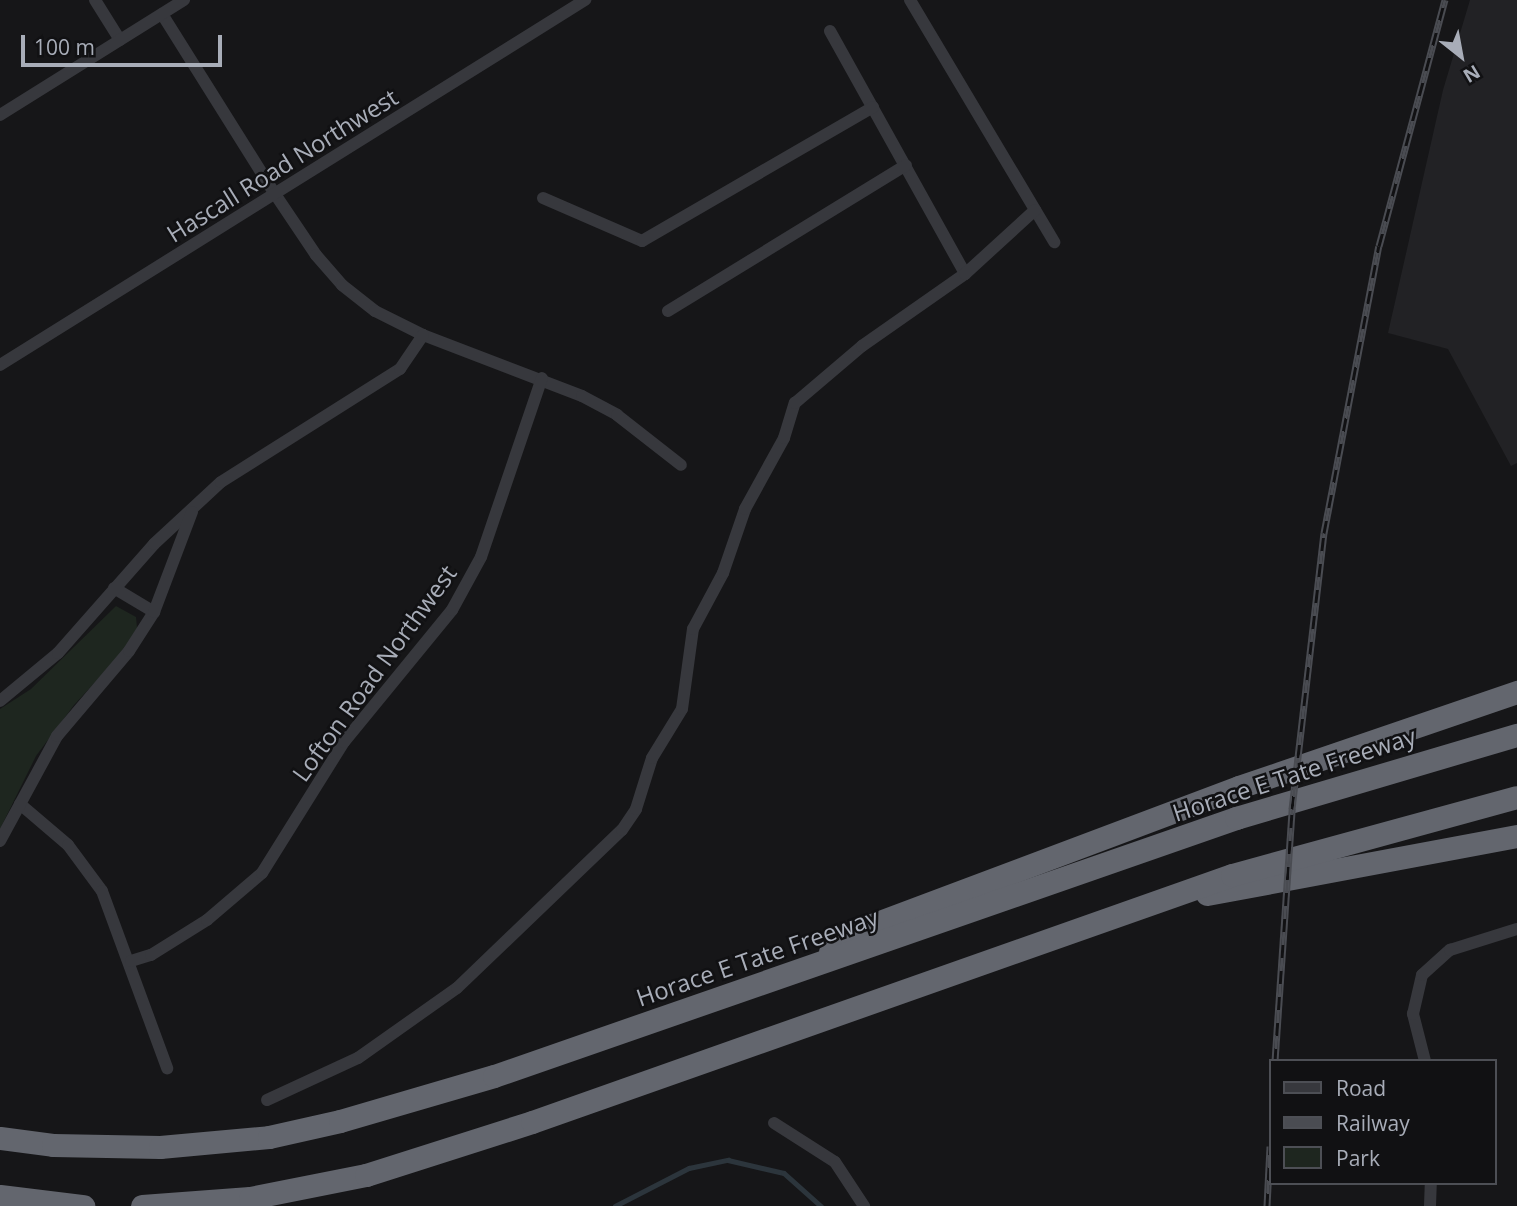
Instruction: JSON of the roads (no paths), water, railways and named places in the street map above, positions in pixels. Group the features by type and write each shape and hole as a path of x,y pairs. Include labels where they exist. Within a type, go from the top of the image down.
{"highway":[{"path":"800,972 869,926 1349,748 1510,695"},
{"name":"Horace E Tate Freeway","path":"0,1138 107,1148 201,1145 269,1137 416,1101 800,972 1236,818 1517,735"},
{"path":"1232,883 1342,842 1517,797"},
{"path":"142,1206 294,1191 412,1161 1153,902 1232,883 1342,869 1517,836"},
{"path":"0,1196 83,1206"}],"street":[{"path":"95,0 120,40"},
{"path":"0,115 184,0"},
{"name":"Hascall Road Northwest","path":"0,365 585,0"},
{"path":"911,0 1054,242"},
{"path":"162,14 316,256 342,285 375,311 424,335 541,379 617,415 681,465"},
{"path":"830,31 965,274"},
{"path":"543,198 642,241 873,107"},
{"path":"668,311 906,165"},
{"path":"267,1100 358,1058 457,988 622,830 636,809 652,758 682,709 693,629 723,573 746,509 784,438 795,403 862,346 965,274 1035,210"},
{"path":"0,701 58,653 114,588 194,506 239,468 400,369 424,335"},
{"name":"Lofton Road Northwest","path":"131,961 151,955 208,920 262,873 344,742 452,610 481,556 541,379"},
{"path":"0,841 57,736 129,651 154,612 194,506"},
{"path":"114,588 154,612"},
{"path":"20,804 38,815 89,871 113,912 167,1068"},
{"path":"1424,1059 1413,1014 1422,975 1450,950 1517,929"},
{"path":"774,1123 835,1163 864,1206"},
{"path":"1430,1206 1431,1185"}],"waterway":[{"path":"615,1206 689,1168 728,1160 784,1173 821,1206"}],"railway":[{"path":"1275,1059 1292,809 1324,533 1379,246 1445,0"},
{"path":"1267,1206 1268,1185"}]}
